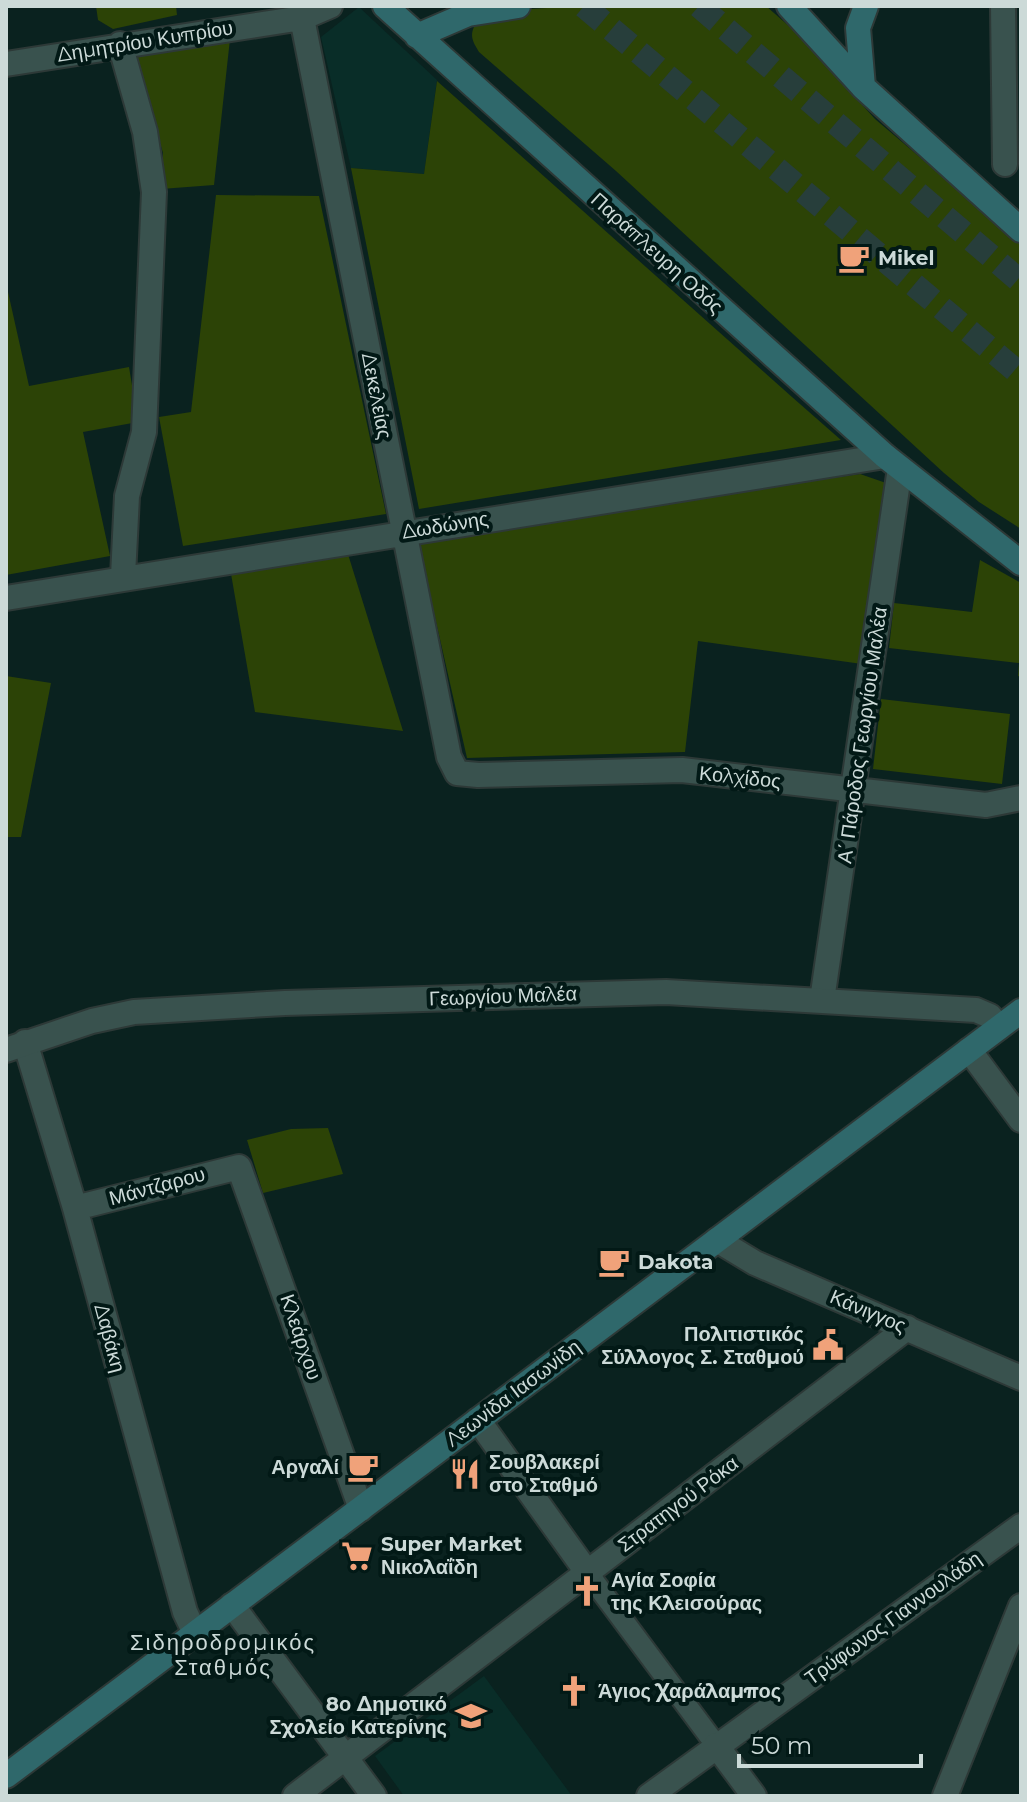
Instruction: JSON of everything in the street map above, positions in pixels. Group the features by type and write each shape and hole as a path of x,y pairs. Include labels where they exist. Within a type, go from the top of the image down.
{"main road":[{"name":"Παράπλευρη Οδός","path":"385,6 892,462 1021,563"},
{"path":"417,36 468,14 518,6"},
{"path":"789,6 863,87 1021,230"},
{"path":"863,87 858,28 866,6"},
{"name":"Λεωνίδα Ιασωνίδη","path":"6,1776 1021,1011"}],"street":[{"name":"Δημητρίου Κυπρίου","path":"6,64 302,18 330,6"},
{"path":"1003,6 1005,164"},
{"name":"Δεκελείας","path":"302,18 449,757 457,773"},
{"path":"120,44 145,132 154,192 144,432 127,496 123,576"},
{"name":"Δωδώνης","path":"6,598 123,576 404,532 892,462"},
{"name":"Α΄ Πάροδος Γεωργίου Μαλέα","path":"822,1000 855,789 892,462"},
{"name":"Κολχίδος","path":"457,773 682,770 986,805 1021,798"},
{"name":"Γεωργίου Μαλέα","path":"16,1046 92,1021 171,1008 603,992 822,1000 976,1010 990,1016 998,1028"},
{"name":"Δαβάκη","path":"16,1046 75,1208 185,1612 195,1633"},
{"path":"969,1050 1021,1120"},
{"name":"Μάντζαρου","path":"75,1208 239,1167"},
{"name":"Κλεάρχου","path":"239,1167 361,1509"},
{"name":"Κάνιγγος","path":"717,1240 755,1263 1021,1378"},
{"name":"Στρατηγού Ρόκα","path":"295,1796 475,1662 587,1572 907,1328"},
{"path":"478,1420 754,1796"},
{"name":"Τρύφωνος Γιαννουλάδη","path":"649,1796 1021,1526"},
{"path":"232,1605 374,1796"},
{"path":"945,1796 1021,1606"}],"shaded area":[{"path":"359,7 437,80 424,174 351,168 321,37"},
{"name":"8ο Δημοτικό Σχολείο Κατερίνης","path":"484,1676 572,1796 404,1796 375,1756"}],"green space":[{"path":"96,6 176,6 177,15 113,29 98,20"},
{"path":"582,6 766,6 798,34 875,119 1021,243 1021,529 979,502 944,473 616,171 479,52 472,39 475,25 512,10"},
{"path":"230,39 214,185 161,189 163,153 134,54"},
{"path":"437,81 841,440 419,509 351,168 424,174"},
{"path":"216,195 319,196 386,514 183,546 159,417 191,412"},
{"path":"6,283 29,386 129,367 138,422 83,432 110,556 6,575"},
{"path":"860,474 889,484 862,664 698,641 685,752 467,758 417,538"},
{"path":"347,551 403,731 255,712 230,568"},
{"path":"980,560 1021,583 1021,677 1018,676 1019,663 889,648 894,603 972,612"},
{"path":"6,676 51,683 21,837 6,837"},
{"path":"881,699 1010,714 1002,784 873,769"},
{"path":"328,1128 343,1174 263,1193 247,1140 291,1129"}],"tunnel":[{"path":"584,6 1021,375"},
{"path":"699,6 1021,282"}],"place":[{"name":"Mikel","path":"854,258"},
{"name":"Dakota","path":"614,1262"},
{"name":"Πολιτιστικός Σύλλογος Σ. Σταθμού","path":"828,1345"},
{"name":"Αργαλί","path":"363,1467"},
{"name":"Σουβλακερί στο Σταθμό","path":"465,1474"},
{"name":"Super Market Νικολαΐδη","path":"357,1556"},
{"name":"Αγία Σοφία της Κλεισούρας","path":"587,1591"},
{"name":"Άγιος Χαράλαμπος","path":"574,1691"},
{"name":"8ο Δημοτικό Σχολείο Κατερίνης","path":"471,1716"}],"district":[{"name":"Σιδηροδρομικός Σταθμός","path":"223,1654"}]}
